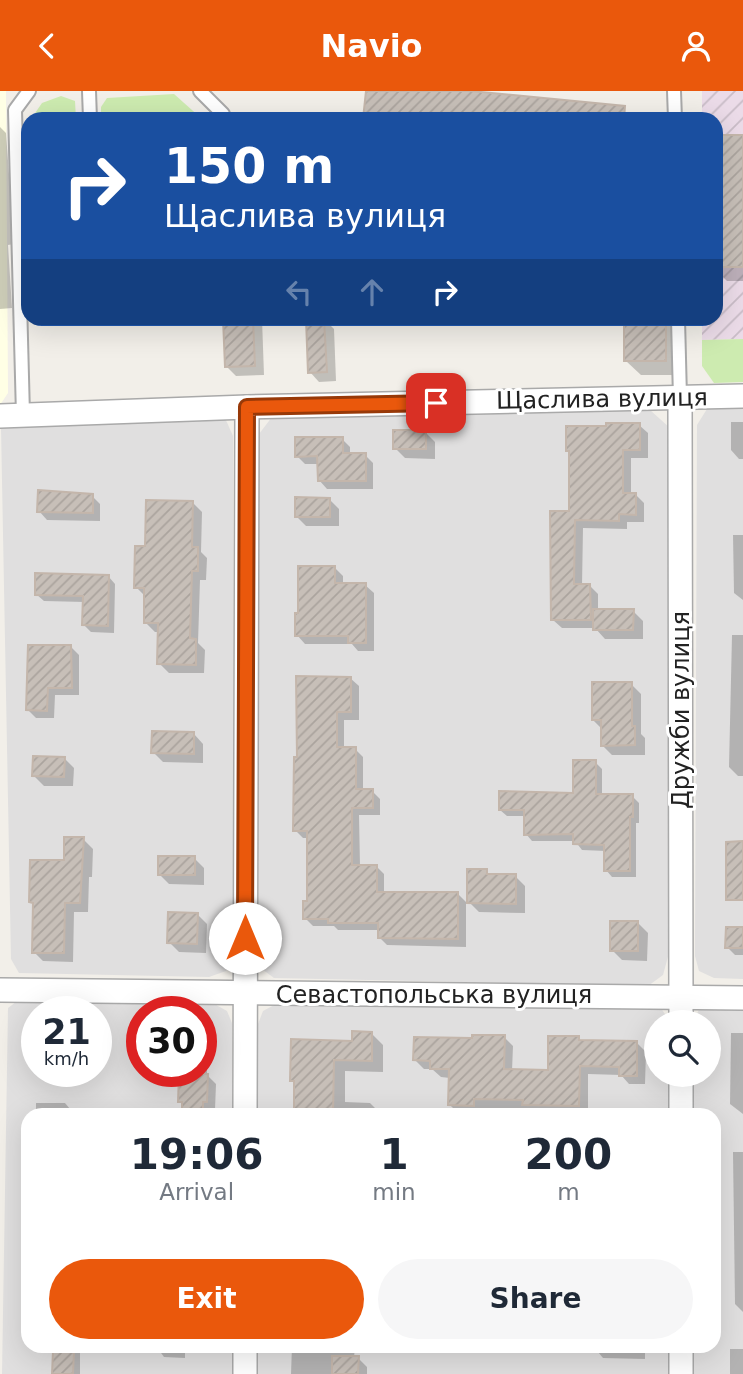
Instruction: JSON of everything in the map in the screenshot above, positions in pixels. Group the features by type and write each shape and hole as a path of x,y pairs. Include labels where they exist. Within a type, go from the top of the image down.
{"street":[{"name":"Щаслива вулиця","path":"0,416 743,395"},
{"name":"Дружби вулиця","path":"680,398 681,1010"},
{"path":"245,1108 247,407"},
{"name":"Севастопольська вулиця","path":"0,990 743,997"},
{"path":"681,1087 681,1108"},
{"path":"244,1353 244,1374"},
{"path":"681,1353 681,1374"}],"lane":[{"path":"21,207 15,110 29,91"},
{"path":"89,91 90,112"},
{"path":"200,91 221,112"},
{"path":"674,91 675,112"},
{"path":"23,326 23,415"},
{"path":"678,326 680,398"}],"shaded area":[{"path":"0,91 6,91 8,393 0,405"},
{"path":"702,91 743,91 743,339 702,340 702,326 723,326 723,112 702,112"},
{"path":"743,408 743,979 714,978 699,971 695,956 697,425 707,409"},
{"path":"650,410 670,428 669,953 663,975 648,986 274,978 262,969 259,957 259,434 272,417"},
{"path":"225,418 233,436 233,959 226,971 209,977 19,973 11,959 1,426"},
{"path":"20,999 21,1087 112,1087 112,1000 126,1000 126,1087 217,1087 217,1005 227,1011 232,1023 232,1108 21,1108 21,1353 233,1353 233,1374 2,1374 8,1008"},
{"path":"278,1003 661,1008 662,1010 644,1010 644,1087 671,1087 671,1108 257,1108 258,1024 263,1011"},
{"path":"743,1005 743,1374 692,1374 693,1353 721,1353 721,1108 694,1108 694,1087 721,1087 721,1010 699,1010 700,1007"},
{"path":"256,1353 673,1353 673,1374 256,1374"}],"green space":[{"path":"174,94 194,112 101,112 107,98"},
{"path":"61,96 75,101 76,112 36,112 42,103"},
{"path":"743,339 743,382 714,383 702,366 702,340"}],"building":[{"path":"366,91 471,91 625,106 625,112 364,112"},
{"path":"723,135 743,135 743,267 723,267"},
{"path":"223,326 253,326 255,366 225,367"},
{"path":"306,326 324,326 327,372 308,373"},
{"path":"624,326 666,326 666,361 624,361"},
{"path":"606,423 640,423 640,450 623,450 623,493 636,493 636,515 619,514 619,521 575,520 574,584 590,584 591,620 551,620 550,511 569,511 569,451 566,451 566,426 606,426"},
{"path":"393,430 426,430 426,449 393,449"},
{"path":"295,437 343,437 343,453 366,453 366,481 318,481 317,456 295,457"},
{"path":"38,490 93,494 93,513 37,512"},
{"path":"295,497 330,498 330,517 295,517"},
{"path":"146,500 193,501 192,547 198,547 198,571 192,571 190,638 196,639 196,665 157,664 158,623 144,623 144,588 134,588 135,546 145,546"},
{"path":"298,566 335,566 335,583 366,583 366,643 348,643 348,636 295,636"},
{"path":"35,573 109,575 108,626 82,625 83,596 35,595"},
{"path":"593,609 634,609 633,630 593,630"},
{"path":"28,645 71,645 72,688 48,688 47,711 26,710"},
{"path":"296,676 351,677 351,712 337,712 337,747 356,747 356,789 373,789 373,808 352,808 352,865 377,865 377,892 458,892 458,939 378,938 378,923 328,923 328,919 303,919 303,901 307,901 307,831 293,831 294,757 297,757"},
{"path":"592,682 632,682 635,745 601,746 601,720 592,720"},
{"path":"152,731 194,732 194,754 151,753"},
{"path":"33,756 65,757 64,777 32,776"},
{"path":"573,760 596,760 596,794 633,794 633,817 630,817 630,871 604,871 604,845 573,844 573,834 524,835 524,810 499,810 499,791 573,793"},
{"path":"64,837 84,837 80,903 65,903 64,953 32,953 30,860 64,860"},
{"path":"743,841 743,900 726,900 726,842"},
{"path":"158,856 195,856 195,875 158,875"},
{"path":"467,869 487,869 487,874 516,874 516,904 467,903"},
{"path":"168,912 198,913 197,944 167,943"},
{"path":"610,921 638,921 638,951 610,951"},
{"path":"726,927 743,927 743,948 725,948"},
{"path":"352,1031 372,1032 372,1061 334,1060 333,1108 294,1108 294,1081 290,1081 291,1039 352,1041"},
{"path":"472,1035 505,1035 504,1069 548,1070 548,1036 579,1036 579,1040 637,1041 637,1076 619,1076 619,1067 580,1066 579,1106 522,1105 523,1100 474,1099 474,1106 448,1105 449,1069 430,1069 430,1061 413,1060 414,1037 472,1038"},
{"path":"179,1087 208,1087 207,1102 203,1102 203,1108 182,1108 182,1102 178,1102"},
{"path":"53,1353 74,1353 73,1374 52,1374"},
{"path":"332,1356 359,1356 358,1374 332,1374"}],"route":[{"path":"245,938 247,407 436,403"}]}
